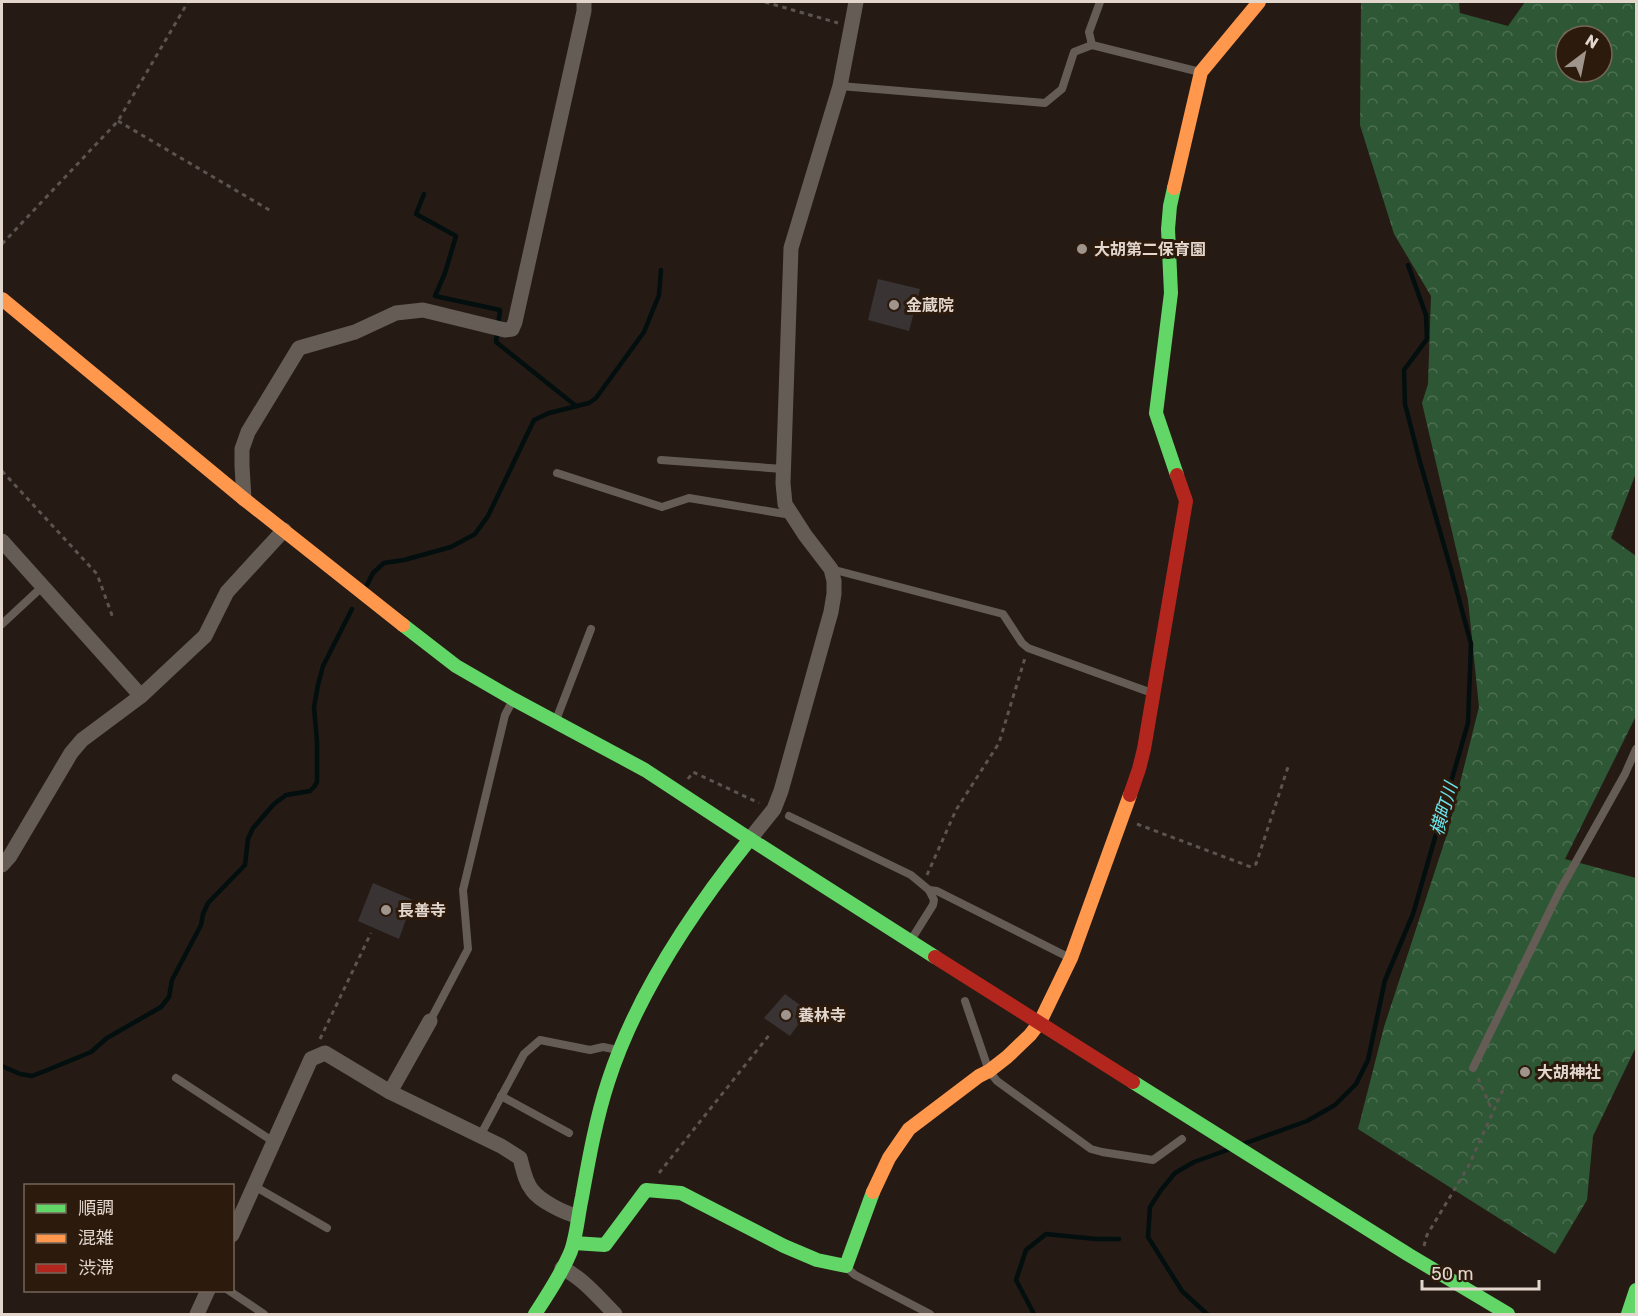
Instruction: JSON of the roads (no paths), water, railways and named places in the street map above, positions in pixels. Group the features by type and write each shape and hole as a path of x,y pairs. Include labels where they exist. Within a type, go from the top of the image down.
{"street":[{"path":"244,499 242,449 248,432 299,348 355,332 396,312 423,310 505,330 512,329 584,11 584,2"},
{"path":"535,1314 574,1244 595,1130 619,1050 639,1005 664,960 734,859 764,824 774,808 781,791 831,612 834,580 831,569 785,504 783,469 791,248 840,86 856,2"},
{"path":"574,1244 605,1245 646,1190 681,1192 784,1246 817,1260 846,1266 882,1169 900,1138 979,1076 989,1071 1024,1041 1040,1022 1071,958 1122,818 1144,749 1186,501 1156,413 1171,293 1168,229 1170,206 1201,72 1259,2"},
{"path":"2,299 244,499 456,666 626,759 680,792 750,839 1250,1156 1508,1314"},
{"path":"2,865 10,856 71,753 82,740 141,696 205,636 227,592 284,530"},
{"path":"2,541 141,696"},
{"path":"390,1092 430,1021"},
{"path":"234,1231 310,1059 325,1053 390,1092 501,1146 520,1158 526,1180 533,1192 562,1212 578,1216"},
{"path":"562,1268 586,1284 615,1314"},
{"path":"1628,1314 1636,1290"},
{"path":"197,1314 207,1292"}],"lane":[{"path":"1092,45 1089,32 1100,2"},
{"path":"840,86 1045,103 1062,89 1074,52 1092,45 1201,72"},
{"path":"661,460 783,469"},
{"path":"557,473 662,507 689,498 792,515"},
{"path":"831,569 1003,614 1022,643 1028,648 1154,693"},
{"path":"2,624 43,586"},
{"path":"555,722 591,629"},
{"path":"430,1021 468,949 463,890 505,715 513,699"},
{"path":"1473,1068 1558,892 1625,774 1636,749"},
{"path":"789,816 911,875 926,888 934,900 933,905 911,940"},
{"path":"926,888 937,891 1071,958"},
{"path":"965,1001 989,1071 997,1081 1091,1149 1154,1160 1182,1139"},
{"path":"480,1136 524,1054 540,1040 590,1050 603,1047 619,1050"},
{"path":"176,1078 274,1142"},
{"path":"501,1096 568,1133"},
{"path":"254,1186 327,1228"},
{"path":"846,1266 855,1275 930,1314"},
{"path":"231,1292 264,1314"}],"waterway":[{"path":"424,194 416,214 456,236 445,273 435,296 500,310 496,342 576,406"},
{"name":"横町川","path":"1243,1144 1307,1121 1335,1105 1356,1084 1368,1060 1385,980 1413,914 1468,723 1471,644 1405,404 1404,370 1427,339 1426,315 1408,265"},
{"path":"367,585 373,573 384,563 451,547 475,534 488,516 534,420 549,413 589,403 596,398 644,332 659,295 661,270"},
{"path":"2,1066 20,1074 32,1076 91,1052 107,1038 161,1007 169,997 172,980 201,925 208,903 245,865 248,839 253,828 274,804 286,795 310,791 317,782 314,707 318,685 323,666 352,609"},
{"name":"横町川","path":"1207,1314 1182,1291 1148,1237 1150,1207 1175,1173 1194,1162 1230,1149"},
{"name":"横町川","path":"1034,1314 1016,1280 1026,1250 1046,1234 1119,1239"}],"place":[{"name":"大胡第二保育園","path":"1082,249"},
{"name":"金蔵院","path":"894,305"},
{"name":"長善寺","path":"386,910"},
{"name":"養林寺","path":"786,1015"},
{"name":"大胡神社","path":"1525,1072"}]}
